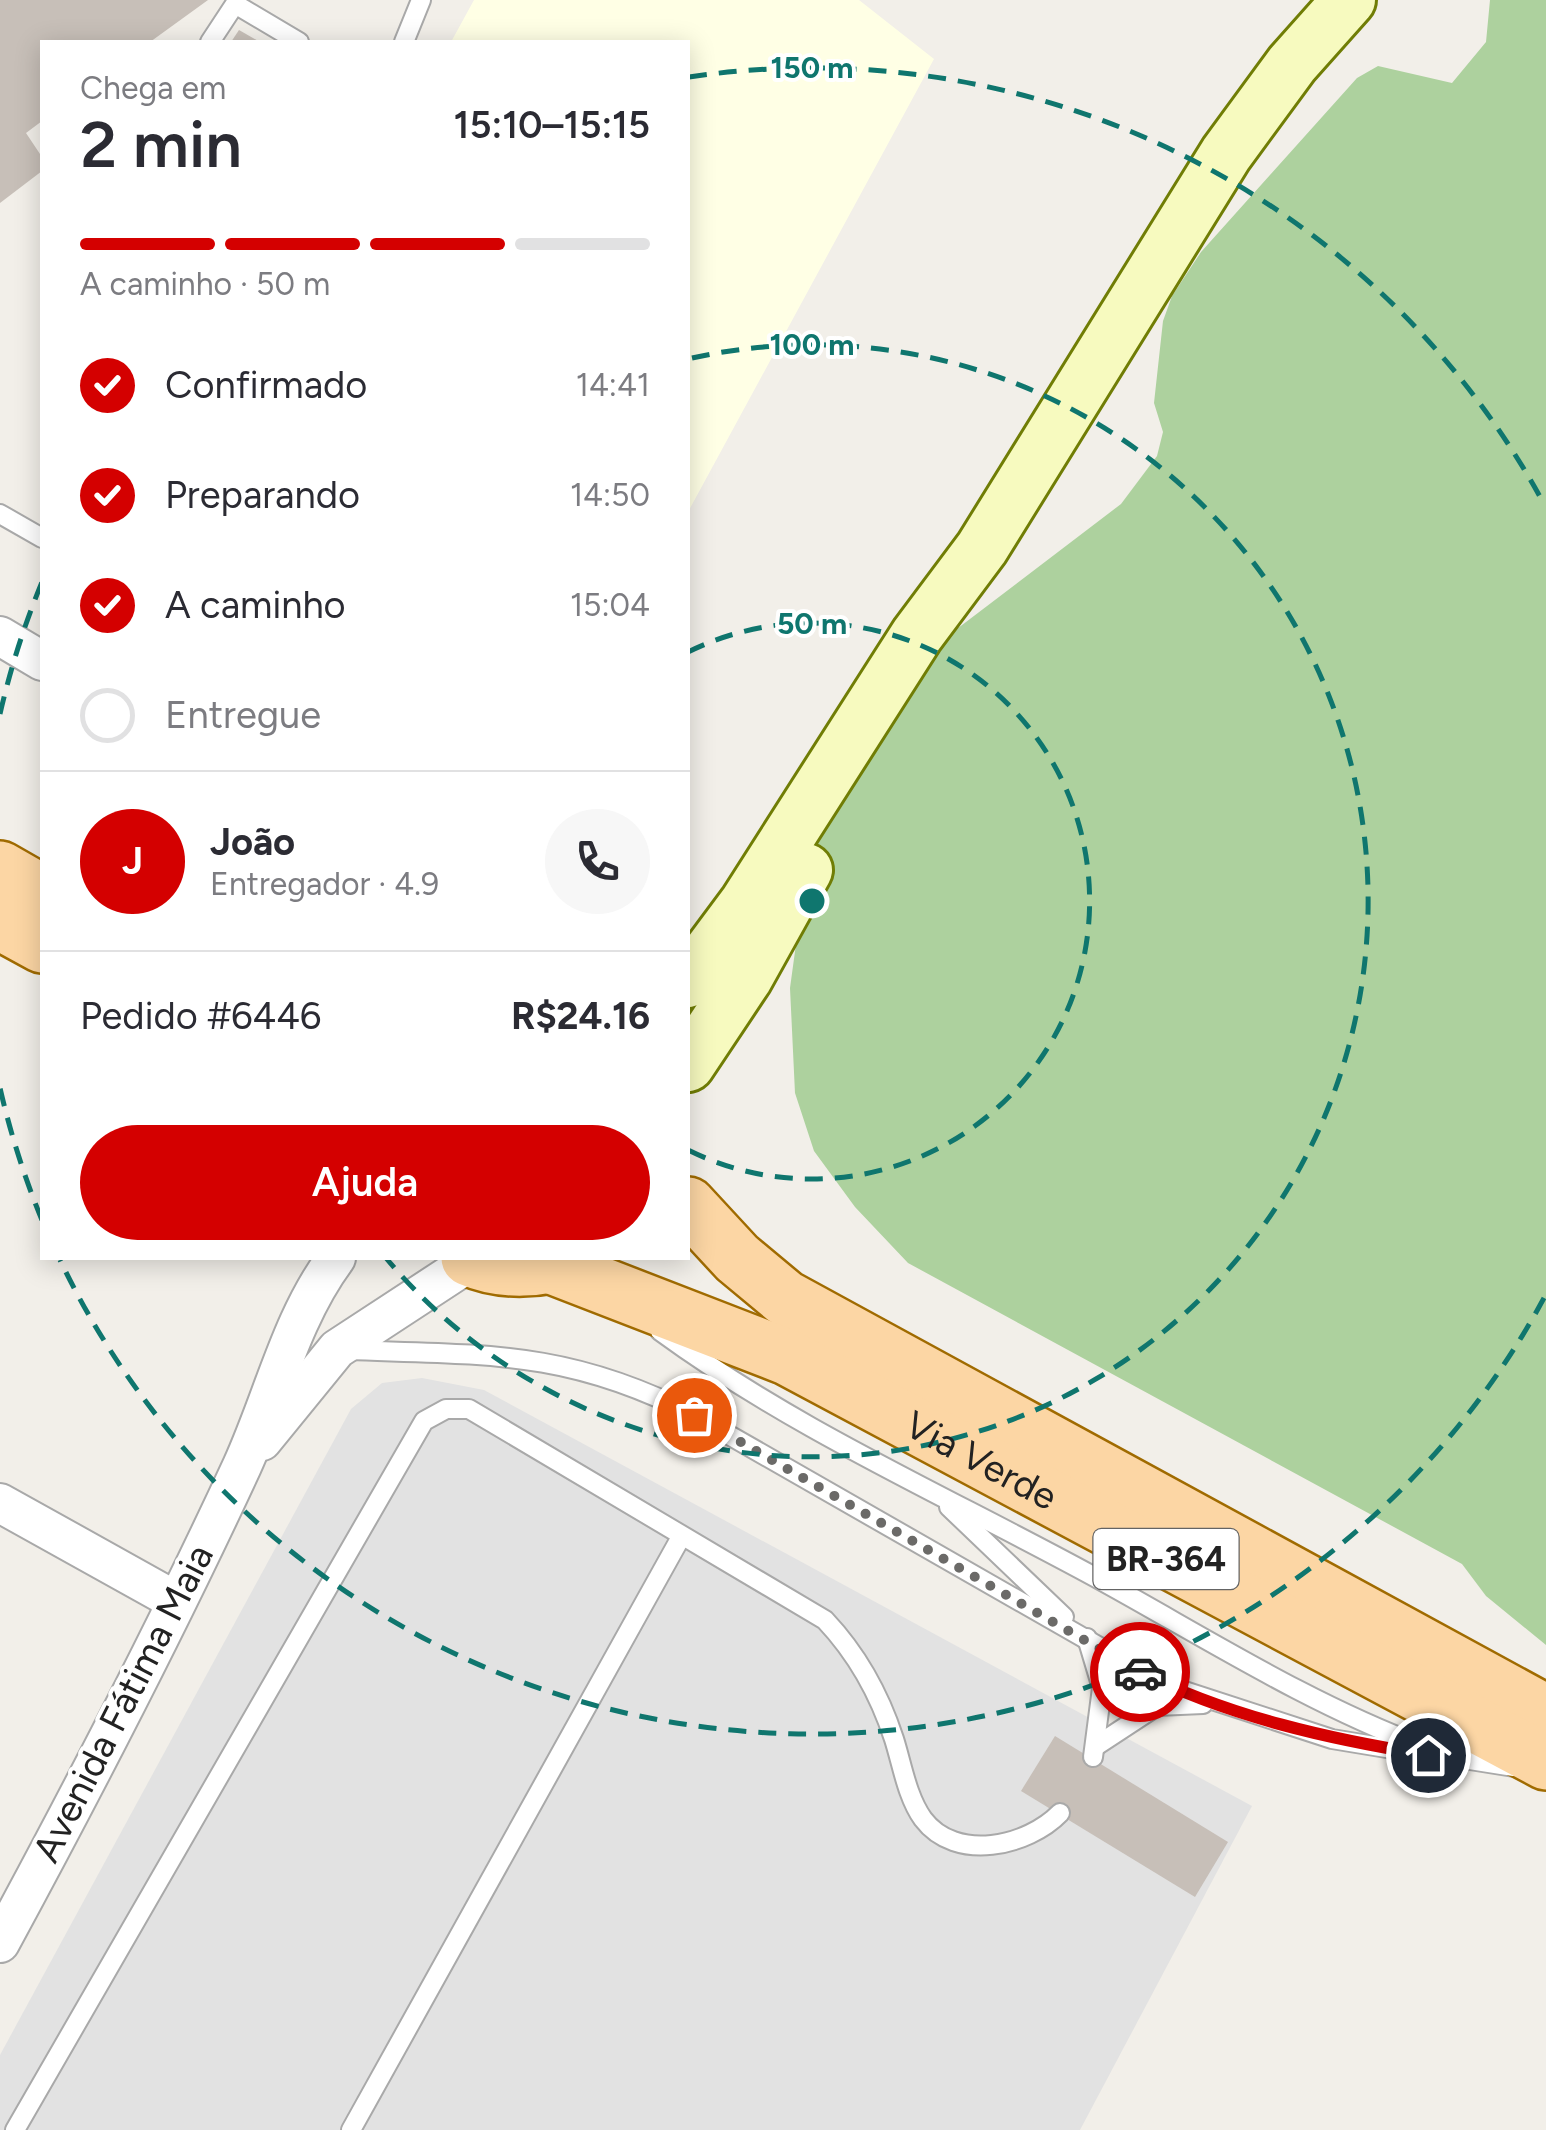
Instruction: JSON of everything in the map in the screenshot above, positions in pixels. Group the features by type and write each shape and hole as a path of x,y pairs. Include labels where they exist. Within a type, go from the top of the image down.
{"main road":[{"path":"0,869 40,891"},
{"path":"0,922 40,944"},
{"name":"BR-364","path":"690,1207 759,1277 803,1337"},
{"name":"BR-364","path":"475,1260 510,1268 576,1270 803,1337"},
{"name":"Via Verde","path":"803,1337 1546,1714"},
{"name":"Via Verde","path":"803,1337 1546,1762"}],"street":[{"path":"690,978 746,903 907,650 982,548 1226,154 1292,64 1349,0"},
{"path":"690,1063 746,978 823,840 887,742 949,624 982,548"},
{"path":"0,636 40,660"},
{"name":"Avenida Fátima Maia","path":"0,1943 10,1901 102,1754 244,1462 290,1340 335,1260"},
{"name":"Avenida Fátima Maia","path":"244,1462 338,1350 470,1260"},
{"path":"0,1502 176,1601"}],"lane":[{"path":"405,40 420,0"},
{"path":"211,40 230,2 296,40"},
{"path":"0,514 40,537"},
{"path":"576,1270 736,1386 1300,1692 1373,1728 1459,1760"},
{"path":"338,1350 526,1356 626,1382 694,1415 1142,1673 1214,1703 1332,1740 1546,1772"},
{"path":"14,2130 424,1421 446,1409 468,1409 824,1620 854,1651 880,1702 917,1806 924,1820 946,1837 980,1845 1018,1841 1042,1831 1060,1813"},
{"path":"934,1493 1090,1642 1102,1688 1095,1752 1156,1706 1214,1703"},
{"path":"351,2130 681,1536"}],"shaded area":[{"path":"474,0 859,0 934,59 690,508 690,40 452,40"},
{"path":"422,1378 484,1390 1252,1806 1080,2130 0,2130 0,2055 351,1409 382,1383"}],"green space":[{"path":"1490,0 1546,0 1546,1645 1486,1596 1462,1564 908,1263 855,1207 814,1151 795,1093 790,988 809,849 941,641 1121,504 1157,456 1163,432 1154,403 1163,321 1172,296 1201,252 1357,78 1378,66 1452,83 1486,42"}],"building":[{"path":"0,0 208,0 153,40 40,40 40,122 26,133 40,154 40,173 0,203"},
{"path":"239,30 256,40 232,40"},
{"path":"1055,1736 1228,1842 1195,1897 1021,1791"}],"way so far":[{"path":"694,1415 1027,1603 1140,1672"}],"route":[{"path":"1140,1672 1214,1703 1332,1740 1428,1755"}]}
